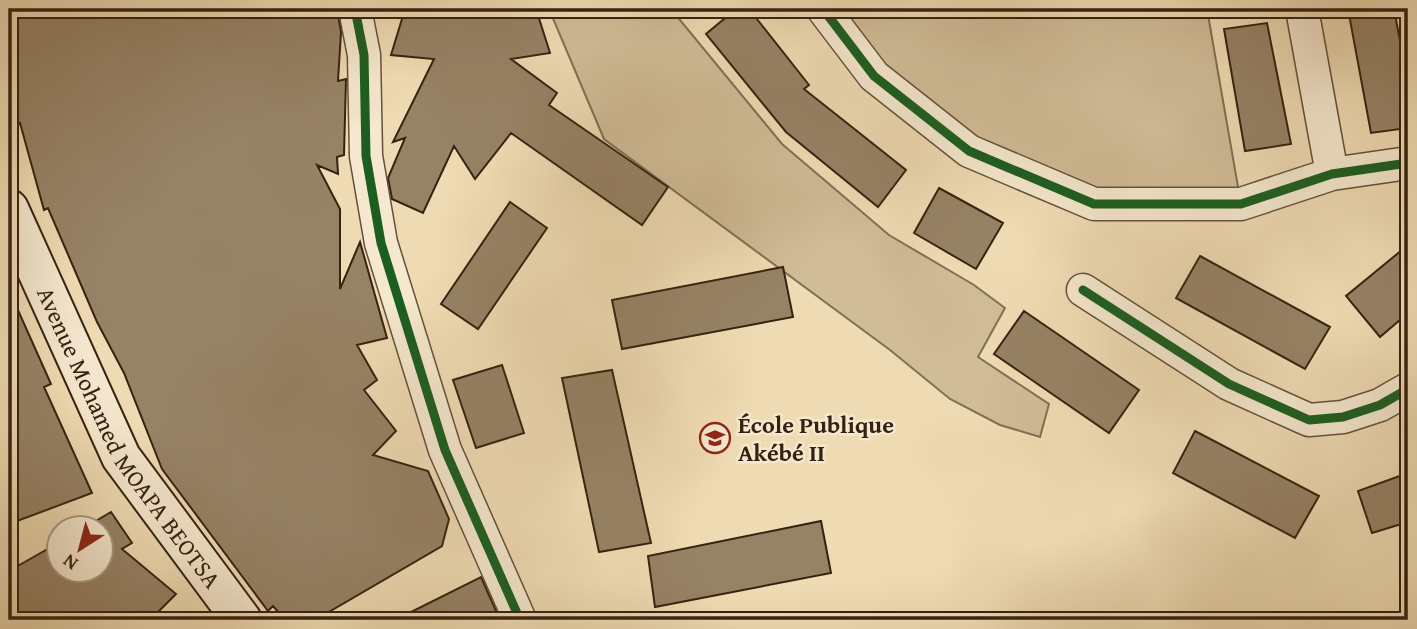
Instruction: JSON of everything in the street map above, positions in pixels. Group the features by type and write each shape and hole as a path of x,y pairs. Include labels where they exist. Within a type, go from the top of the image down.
{"main road":[{"name":"Avenue Mohamed MOAPA BEOTSA","path":"9,208 121,457 242,620"}],"street":[{"path":"355,9 364,55 366,156 381,243 445,450 520,620"},
{"path":"823,9 874,76 969,151 1094,204 1241,204 1332,174 1408,163"},
{"path":"1302,9 1332,174"},
{"path":"1083,290 1229,384 1309,420 1343,417 1380,405 1408,389"}],"shaded area":[{"path":"549,9 671,9 782,144 889,235 974,285 1005,308 978,357 1049,404 1040,437 1000,425 950,399 890,350 604,139"},
{"path":"823,9 1207,9 1241,204 1094,204 969,151"}],"building":[{"path":"9,9 254,9 256,16 293,9 337,9 341,32 338,81 346,79 344,155 337,157 338,174 317,165 340,209 340,289 360,242 387,338 357,345 377,380 364,390 396,431 373,455 428,471 449,519 442,546 315,620 285,620 273,606 268,611 162,469 124,373 97,322 48,208 44,210 20,123 9,134"},
{"path":"405,9 536,9 550,53 511,59 557,93 549,105 668,187 642,225 511,133 475,179 454,146 423,213 392,199 388,178 405,138 393,142 434,59 391,55"},
{"path":"736,9 749,9 809,85 804,89 906,170 878,207 786,132 706,34"},
{"path":"1348,9 1394,9 1408,83 1408,128 1371,133"},
{"path":"1267,23 1291,144 1245,151 1224,29"},
{"path":"939,188 1003,223 976,269 914,233"},
{"path":"510,202 547,228 478,329 441,304"},
{"path":"1408,245 1408,313 1380,337 1346,296"},
{"path":"1200,256 1330,327 1305,369 1176,298"},
{"path":"783,267 793,317 622,349 612,300"},
{"path":"9,290 51,384 44,387 92,493 9,524"},
{"path":"1024,311 1139,390 1109,433 994,354"},
{"path":"502,365 524,433 476,448 453,380"},
{"path":"612,370 651,543 599,552 562,378"},
{"path":"1195,431 1319,496 1295,538 1173,473"},
{"path":"1408,473 1408,522 1372,533 1358,491"},
{"path":"116,519 132,543 122,549 176,594 150,620 9,620 9,571 46,550 46,584 116,584"},
{"path":"821,521 831,573 655,607 648,556"},
{"path":"481,577 500,620 395,620"}],"cycle path":[{"path":"355,9 364,55 366,156 381,243 445,450 520,620"},
{"path":"823,9 874,76 969,151 1094,204 1241,204 1332,174 1408,163"},
{"path":"1083,290 1229,384 1309,420 1343,417 1380,405 1408,389"}],"place":[{"name":"École Publique Akébé II","path":"715,438"}]}
